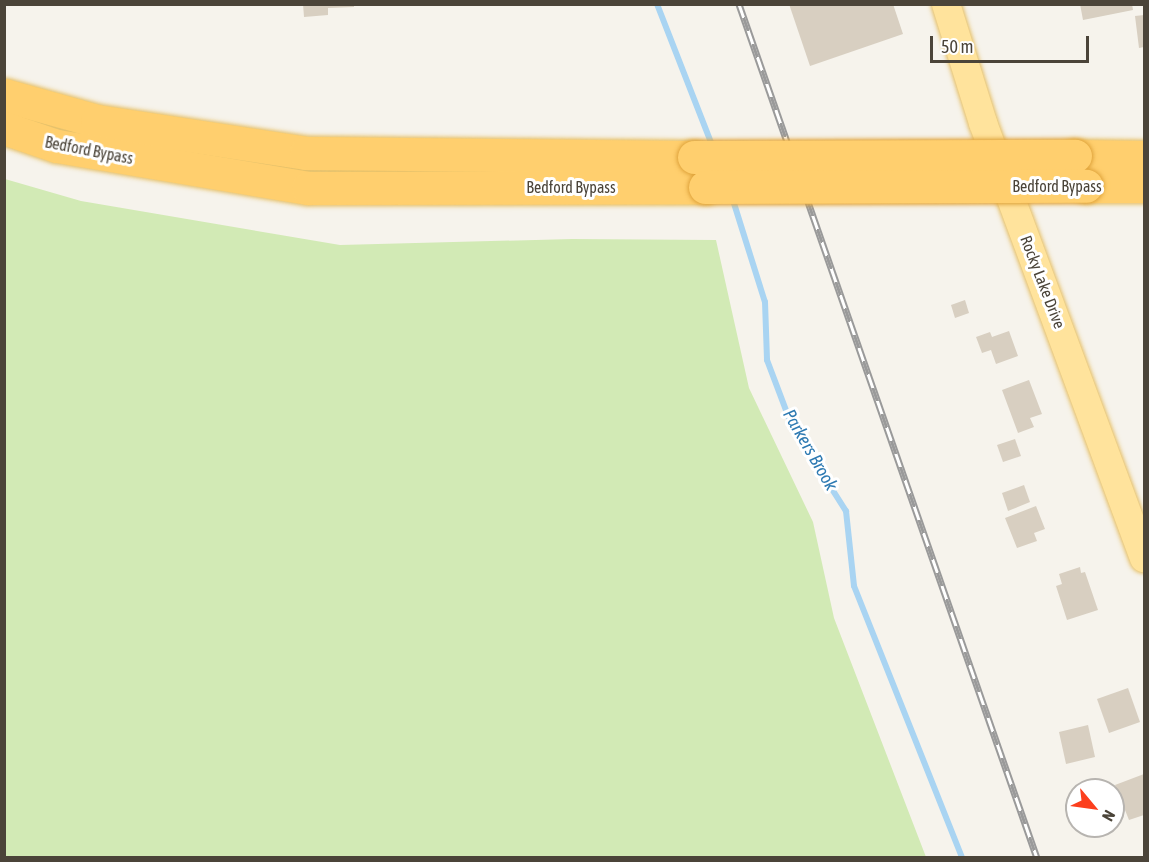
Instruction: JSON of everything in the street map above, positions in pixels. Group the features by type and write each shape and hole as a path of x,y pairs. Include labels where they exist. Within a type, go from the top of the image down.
{"highway":[{"name":"Bedford Bypass","path":"4,95 97,121 306,153 694,157 1081,171 1144,186"},
{"name":"Bedford Bypass","path":"4,128 57,146 308,188 705,187 1081,171 1144,157"}],"main road":[{"name":"Rocky Lake Drive","path":"946,4 982,123 1144,558"}],"green space":[{"path":"5,179 81,201 340,245 572,239 716,240 749,388 813,522 834,618 926,857 5,857"}],"building":[{"path":"303,4 354,4 354,7 328,8 328,15 304,17"},
{"path":"789,4 893,4 903,34 810,66"},
{"path":"1080,4 1132,4 1133,10 1083,20"},
{"path":"1144,15 1144,47 1139,48 1135,16"},
{"path":"965,300 969,313 955,318 951,305"},
{"path":"1009,331 1018,356 996,364 991,350 982,353 976,337 990,332 992,337"},
{"path":"1029,380 1042,414 1030,418 1034,427 1018,433 1002,390"},
{"path":"1015,439 1021,456 1003,462 997,445"},
{"path":"1024,485 1030,502 1008,511 1002,493"},
{"path":"1036,506 1045,529 1034,533 1037,541 1017,548 1005,518"},
{"path":"1080,567 1081,573 1085,572 1098,610 1067,620 1056,586 1062,584 1059,574"},
{"path":"1128,688 1140,722 1109,733 1097,699"},
{"path":"1088,725 1095,757 1066,764 1059,732"},
{"path":"1144,774 1144,815 1129,820 1125,810 1125,781"}],"waterway":[{"name":"Parkers Brook","path":"657,4 713,148"},
{"name":"Parkers Brook","path":"732,197 765,302 767,360 792,426 846,511 854,586 962,858"}],"railway":[{"path":"739,4 1037,858"}]}
